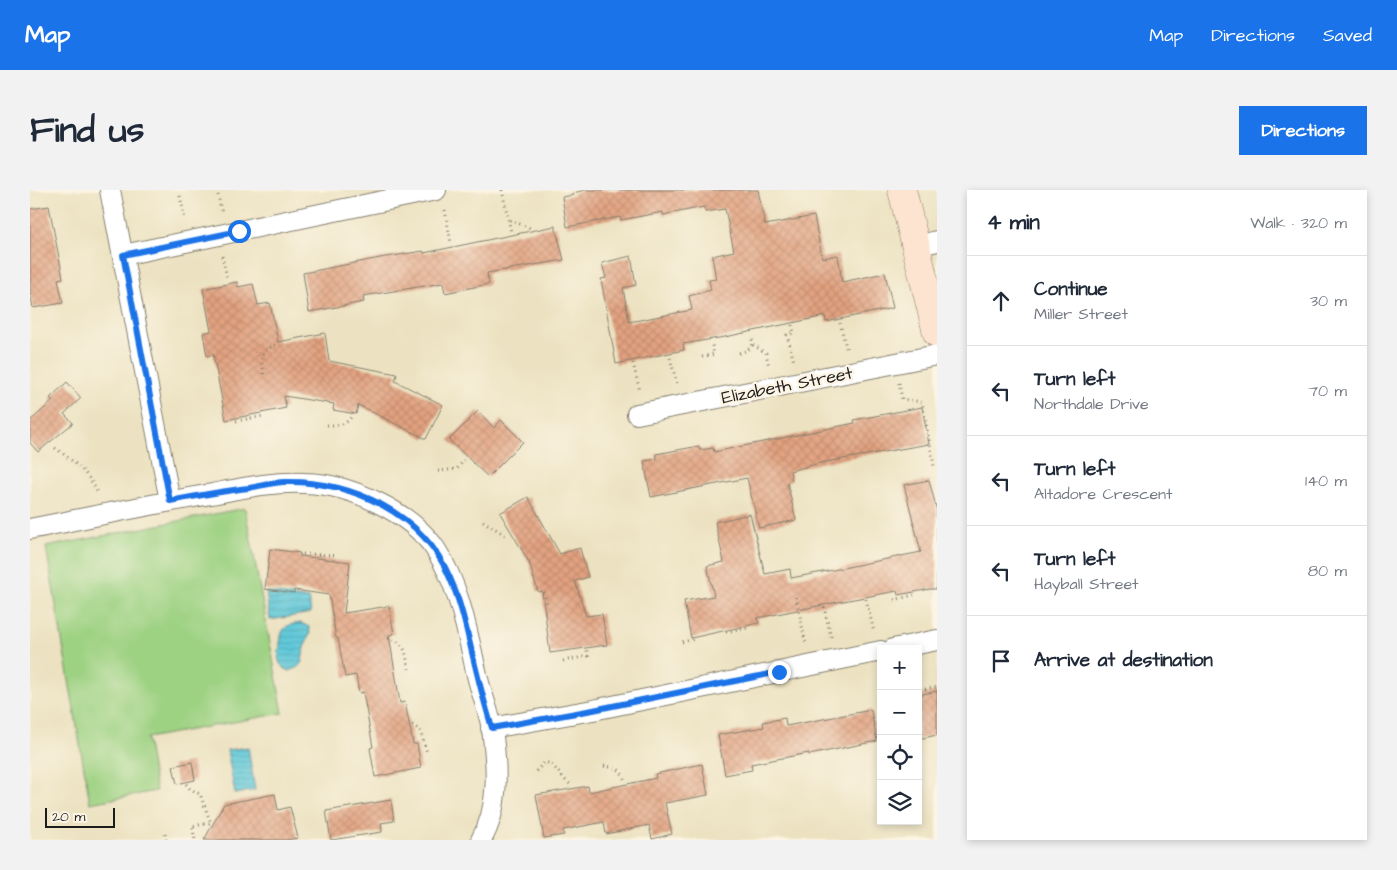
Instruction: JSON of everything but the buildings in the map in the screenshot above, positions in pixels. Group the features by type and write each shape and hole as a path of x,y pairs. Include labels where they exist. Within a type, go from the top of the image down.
{"main road":[{"path":"902,190 927,244 937,333"}],"street":[{"path":"110,190 170,501"},
{"path":"123,255 440,199"},
{"name":"Elizabeth Street","path":"639,405 937,356"},
{"path":"30,529 170,501 281,482 307,482 325,485 363,496 385,506 412,524 435,549 450,577 466,621 478,677 492,728 496,777 495,802 481,840"},
{"path":"913,645 937,640"},
{"path":"492,728 593,710 878,643"}],"path":[{"path":"217,190 223,220"},
{"path":"502,190 511,232"},
{"path":"180,196 186,227"},
{"path":"440,199 451,244"},
{"path":"509,220 530,228"},
{"path":"840,322 848,354"},
{"path":"792,325 794,333 786,335 795,366"},
{"path":"752,338 753,345"},
{"path":"264,374 261,359 263,353 278,344"},
{"path":"702,357 714,354 712,345"},
{"path":"738,353 747,351 753,345"},
{"path":"753,345 766,353 770,368"},
{"path":"670,358 678,389"},
{"path":"633,363 639,405"},
{"path":"898,378 902,399 922,402 934,466"},
{"path":"327,425 343,424 350,420 352,415"},
{"path":"236,421 264,416"},
{"path":"55,448 73,460 83,470 96,490 99,499"},
{"path":"438,471 457,469 464,460"},
{"path":"483,521 505,535"},
{"path":"303,554 335,555"},
{"path":"544,592 546,603"},
{"path":"894,600 914,595"},
{"path":"796,597 806,649"},
{"path":"866,598 878,643"},
{"path":"824,607 832,644"},
{"path":"726,632 747,628"},
{"path":"388,638 399,641 404,647 409,670"},
{"path":"682,642 695,639"},
{"path":"563,661 588,656 587,650"},
{"path":"922,690 937,687"},
{"path":"412,725 420,730 427,753"},
{"path":"536,771 545,762 550,763 558,774 570,784"},
{"path":"604,766 616,767 621,772 625,781"},
{"path":"186,784 190,789 200,794 211,823 192,826 195,840"},
{"path":"164,834 166,840"}],"green space":[{"path":"245,508 283,713 147,738 156,791 90,803 46,547"}],"water":[{"path":"266,592 309,599 311,613 270,620"},
{"path":"301,623 309,627 310,633 304,648 302,662 297,668 289,671 281,665 278,659 281,635 292,624"},
{"path":"248,747 255,790 235,794 227,750"}],"route":[{"path":"239,231 123,255 170,501 281,482 307,482 342,489 363,496 385,506 412,524 435,549 450,577 466,621 478,677 492,728 593,710 779,672"}]}
